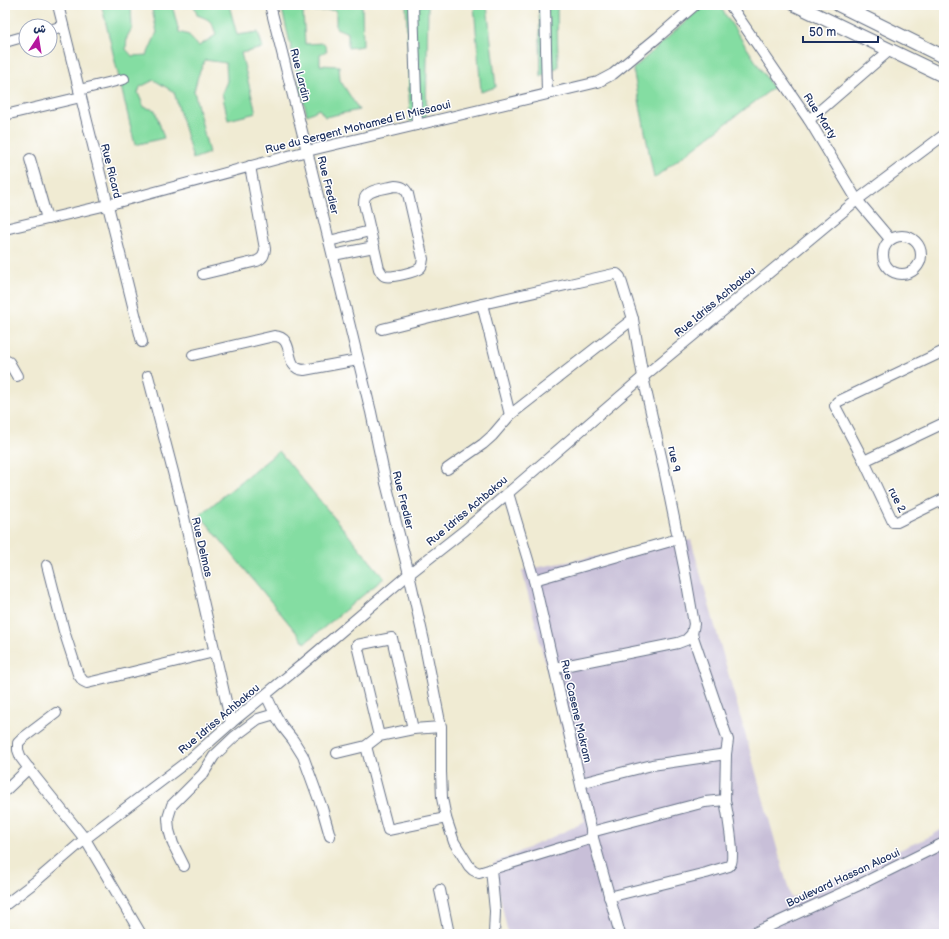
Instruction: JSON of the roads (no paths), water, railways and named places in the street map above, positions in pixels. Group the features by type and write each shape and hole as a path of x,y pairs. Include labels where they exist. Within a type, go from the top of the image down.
{"main road":[{"path":"796,5 944,76"},
{"path":"839,5 944,57"}],"street":[{"name":"Rue Ricard","path":"58,5 142,342"},
{"name":"Rue Lardin","path":"270,5 307,151"},
{"path":"413,5 417,124"},
{"path":"545,5 548,94"},
{"name":"Rue du Sergent Mohamed El Missaoui","path":"5,229 107,205 307,151 598,82 613,74 695,5"},
{"name":"Rue Marty","path":"730,5 809,120 857,200 890,239"},
{"path":"58,28 63,26"},
{"path":"5,42 18,38"},
{"path":"809,120 890,50"},
{"path":"5,115 124,79"},
{"name":"Rue Idriss Achbakou","path":"5,905 35,882 85,839 189,760 409,574 465,530 643,377 857,200 944,135"},
{"name":"Rue Fredier","path":"307,151 371,412 386,483 424,641 441,727 442,798 446,818 454,842 468,866 478,873 492,869"},
{"path":"30,159 47,219"},
{"path":"203,274 257,261 262,259 264,255 265,249 250,166"},
{"path":"401,186 408,194 423,259 420,269 392,276 386,276 382,273 379,269 370,231 364,198 372,191 401,186"},
{"path":"329,241 370,231"},
{"path":"333,255 374,247"},
{"name":"rue 9","path":"482,304 614,274 617,274 620,277 633,319 643,377 685,572 694,624 692,634 728,740 726,754 725,800 731,840 732,858 729,866 706,874 610,897"},
{"path":"382,329 482,304 510,415"},
{"path":"447,469 483,444 510,415 633,319"},
{"path":"193,355 279,336 284,339 292,363 294,367 299,370 358,360"},
{"path":"944,351 837,402 835,406 864,461 944,423"},
{"path":"5,360 9,362 17,376"},
{"name":"Rue Delmas","path":"148,376 178,491 231,723"},
{"name":"rue 2","path":"864,461 893,522 896,522 944,499"},
{"name":"Rue Casene Makram","path":"508,493 534,580 592,835 620,934"},
{"path":"534,580 678,539"},
{"path":"47,565 64,631 78,674 83,681 87,682 100,680 214,652"},
{"path":"554,668 678,643 686,640 692,634"},
{"path":"379,736 357,645 392,638 413,729"},
{"path":"266,695 282,726 294,740 303,756 322,808 330,836"},
{"path":"56,713 18,743 18,750 21,758 85,839 141,934"},
{"path":"184,866 173,844 169,830 168,818 172,805 203,774 214,756 234,737 258,719 275,714"},
{"path":"336,753 366,746 379,736 413,729 441,727"},
{"path":"366,746 388,830 446,818"},
{"path":"580,783 652,765 726,754"},
{"path":"5,791 29,768"},
{"path":"494,934 492,869 592,835 705,802 725,800"},
{"name":"Boulevard Hassan Alaoui","path":"752,934 764,932 944,844"},
{"path":"440,890 449,934"}]}
